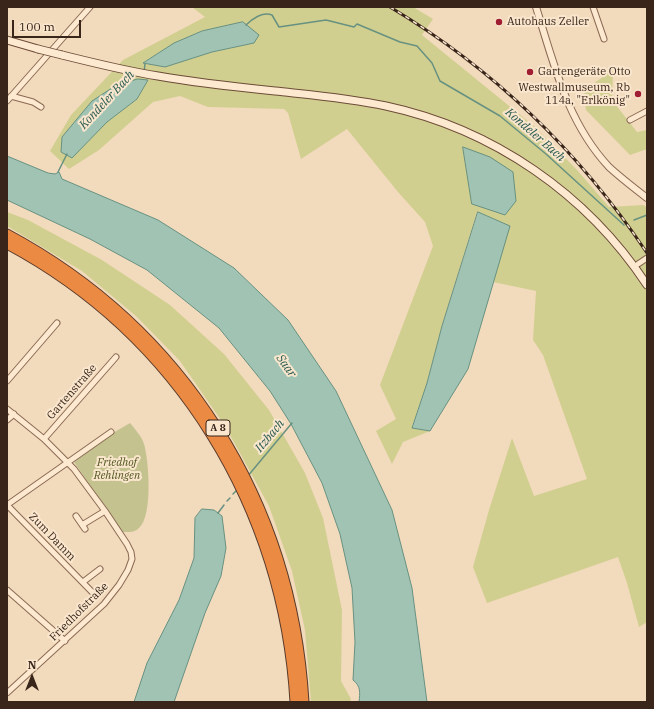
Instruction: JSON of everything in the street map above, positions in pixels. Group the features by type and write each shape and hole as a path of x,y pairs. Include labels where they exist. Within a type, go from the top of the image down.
{"highway":[{"name":"A 8","path":"7,234 74,275 128,320 161,354 189,387 223,436 262,513 282,571 295,627 304,702"},
{"name":"A 8","path":"7,244 23,252 69,282 122,326 155,360 178,387 215,440 240,484 254,516 274,573 287,629 292,661 295,702"}],"main road":[{"path":"7,40 62,55 157,76 355,101 412,113 457,128 504,151 549,180 592,217 622,250 647,285"}],"street":[{"path":"7,101 90,7"},
{"path":"536,7 565,96 572,113 588,141 610,167 647,198"},
{"path":"593,7 604,39"},
{"path":"11,96 33,102 41,107"},
{"path":"630,120 647,111"},
{"path":"638,264 647,258"},
{"path":"7,381 57,323"},
{"name":"Gartenstraße","path":"44,439 116,357"},
{"name":"Friedhofstraße","path":"7,409 44,439 69,462 105,511 131,552 131,564 119,585 108,599 65,641 7,693"},
{"path":"7,420 14,414"},
{"path":"7,505 111,432"},
{"name":"Zum Damm","path":"7,505 96,596"},
{"path":"76,516 84,527 105,511"},
{"path":"82,582 100,569"},
{"path":"7,590 65,641"}],"shaded area":[{"path":"192,7 413,7 433,19 422,35 535,127 577,170 609,207 643,205 647,207 647,622 639,627 618,557 487,603 473,567 512,438 534,496 587,479 543,355 533,340 536,291 493,282 509,226 477,212 442,326 427,383 412,427 430,431 403,442 392,464 376,431 396,419 380,385 433,246 425,222 398,192 347,129 301,159 288,113 284,109 208,107 180,96 153,102 99,150 69,169 50,151 71,115 123,60 205,17","holes":["202,31 254,43 212,52 144,62 175,43","147,81 137,99 107,122"]},
{"path":"613,70 612,100 637,132 647,130 647,149 630,155 586,110 584,90"},
{"path":"7,212 28,220 102,260 170,305 224,354 269,410 305,473 323,518 342,610 341,681 351,699 350,702 311,702 305,630 292,571 269,506 225,426 180,361 136,316 82,271 7,226"}],"green space":[{"name":"Friedhof Rehlingen","path":"130,423 144,444 149,488 148,501 143,522 137,530 122,532 74,462 113,433"}],"water":[{"path":"243,22 259,35 254,43 212,52 165,67 143,63 174,43 202,31"},
{"path":"138,79 148,80 137,99 107,122 72,158 61,152 62,137 92,101 115,86"},
{"path":"463,147 490,157 513,172 516,201 505,215 472,204"},
{"name":"Saar","path":"7,156 48,173 55,174 59,172 62,179 158,220 234,268 288,320 336,391 392,510 412,588 427,702 359,702 359,687 353,680 355,642 352,588 340,534 322,483 291,424 270,391 219,328 147,270 90,239 7,200"},
{"path":"478,212 510,226 468,369 430,431 412,428 427,383 442,326"},
{"path":"202,509 214,510 222,516 226,548 221,576 205,613 174,702 134,702 147,663 179,600 194,558 195,518"}],"waterway":[{"name":"Kondeler Bach","path":"246,25 254,18 265,14 272,15 279,27 326,20 354,27 357,24 400,42 417,46 432,63 440,81 500,116 546,154 624,225"},
{"name":"Kondeler Bach","path":"144,72 145,64"},
{"name":"Kondeler Bach","path":"58,172 67,154"},
{"name":"Kondeler Bach","path":"634,220 647,215"},
{"name":"Itzbach","path":"247,477 292,423"},
{"name":"Itzbach","path":"233,494 237,490"},
{"name":"Itzbach","path":"227,501 230,498"},
{"name":"Itzbach","path":"218,513 224,505"}],"railway":[{"path":"390,7 428,31 465,58 500,86 532,115 593,180 647,253"}],"place":[{"name":"Autohaus Zeller","path":"499,22"},
{"name":"Gartengeräte Otto","path":"530,72"},
{"name":"Westwallmuseum, Rb 114a, \"Erlkönig\"","path":"638,94"}]}
